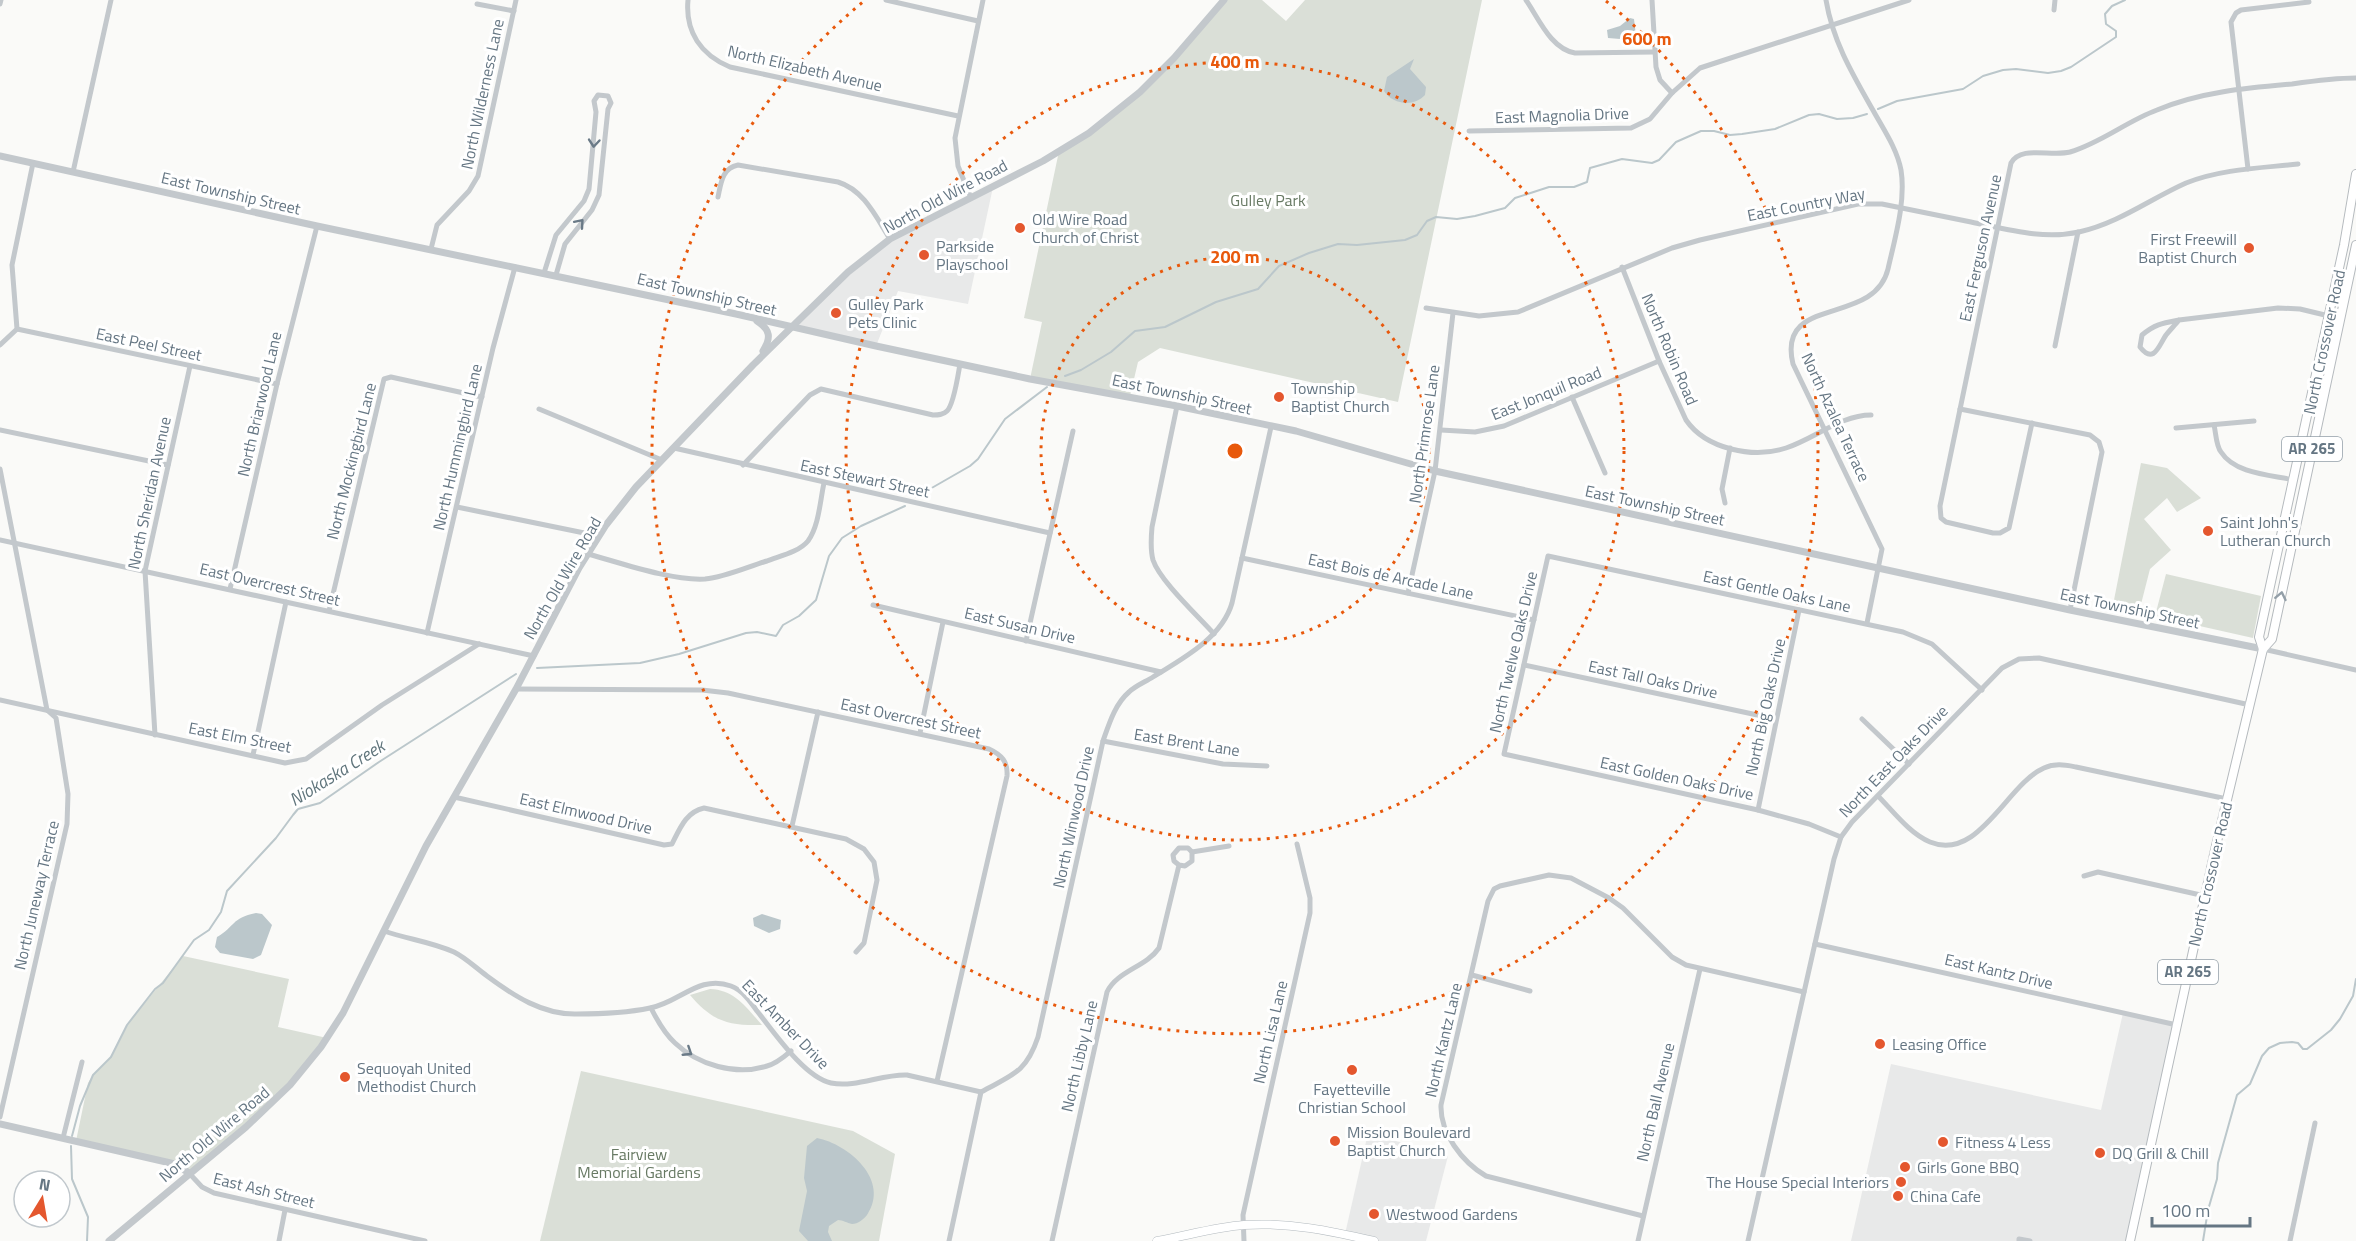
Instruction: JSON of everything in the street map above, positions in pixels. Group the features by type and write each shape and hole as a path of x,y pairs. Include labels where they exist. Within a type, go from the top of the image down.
{"main road":[{"name":"North Crossover Road","path":"2263,649 2259,637 2344,245 2356,174"},
{"name":"North Crossover Road","path":"2130,1241 2227,799 2263,649 2272,639 2356,245"},
{"path":"1157,1241 1242,1225 1279,1224 1310,1227 1374,1241"}],"street":[{"path":"73,172 111,0"},
{"name":"North Wilderness Lane","path":"431,249 437,225 469,191 478,176 516,0"},
{"name":"North Elizabeth Avenue","path":"688,0 688,23 697,44 711,58 730,67 958,116"},
{"path":"886,0 978,21"},
{"path":"971,198 955,157 958,116 983,0"},
{"name":"North Old Wire Road","path":"109,1241 246,1127 290,1085 343,1014 426,846 516,689 588,554 636,487 760,358 843,276 890,239 1059,151 1114,114 1174,58 1224,0"},
{"path":"1526,0 1554,42 1565,52 1654,51"},
{"path":"1652,0 1654,51 1660,80 1672,93"},
{"name":"North Azalea Terrace","path":"1826,0 1830,25 1843,59 1897,156 1901,171 1900,208 1888,269 1878,290 1859,303 1812,318 1799,329 1792,343 1793,364 1881,543 1883,554 1868,623"},
{"name":"East Magnolia Drive","path":"1469,131 1631,128 1650,119 1672,93 1700,68 1909,0"},
{"path":"2054,10 2055,0"},
{"path":"2248,169 2231,22 2236,13 2241,10 2309,2"},
{"path":"477,4 514,11"},
{"name":"East Ferguson Avenue","path":"2032,423 2012,524 2005,532 1993,533 1952,524 1941,518 1940,506 2011,163 2019,153 2068,152 2092,143 2136,119 2174,103 2196,97 2239,89 2356,78"},
{"path":"544,273 556,235 584,201 589,189 596,112 594,100 598,95 605,95 611,103 608,109 601,190 595,205 565,244 556,275"},
{"name":"East Township Street","path":"0,156 960,364 1177,406 1338,442 1435,471 1880,569 2356,670"},
{"path":"0,345 17,329 12,266 33,163"},
{"name":"East Country Way","path":"1426,308 1490,316 1518,312 1622,267 1700,240 1858,204 1882,204 2034,234 2078,232 2115,221 2185,184 2216,174 2298,164"},
{"path":"718,197 726,170 738,165 838,182 848,185 862,197 890,239"},
{"name":"North Briarwood Lane","path":"230,589 277,384 317,226"},
{"path":"2055,346 2078,232"},
{"name":"North Hummingbird Lane","path":"427,633 493,348 515,267"},
{"name":"North Robin Road","path":"1622,267 1659,361 1690,426 1708,440 1730,448 1757,451 1785,448 1856,416 1871,415"},
{"path":"2179,320 2166,334 2158,351 2151,354 2145,353 2140,346 2142,335 2153,325 2179,320 2278,308 2300,309 2329,316"},
{"name":"North Primrose Lane","path":"1408,593 1435,471 1453,313"},
{"path":"753,318 765,326 769,333 768,343 760,358"},
{"name":"East Peel Street","path":"17,329 277,384"},
{"name":"East Jonquil Road","path":"1441,430 1475,432 1490,430 1518,421 1659,361"},
{"path":"743,465 810,395 821,389 933,415 942,414 948,411 951,403 960,364"},
{"name":"North Sheridan Avenue","path":"155,735 145,571 190,366"},
{"name":"North Mockingbird Lane","path":"329,611 384,379 391,376 482,397"},
{"path":"1572,397 1605,473"},
{"path":"1177,406 1152,526 1152,553 1160,574 1214,634"},
{"path":"539,409 662,460"},
{"path":"1960,409 2090,435 2096,438 2102,447 2070,610"},
{"path":"2176,428 2254,421"},
{"path":"2214,425 2220,452 2232,464 2248,470 2294,480"},
{"name":"North Winwood Drive","path":"981,1092 1023,1068 1031,1056 1038,1037 1103,741 1118,706 1129,692 1214,634 1230,612 1271,427"},
{"path":"0,430 168,465"},
{"path":"1026,641 1073,431"},
{"name":"East Stewart Street","path":"674,448 1050,533"},
{"path":"1725,503 1722,489 1730,448"},
{"name":"North Juneway Terrace","path":"0,470 47,711 56,718 68,794 68,817 0,1117"},
{"path":"588,554 686,579 706,579 723,575 780,556 808,542 814,530 824,483"},
{"path":"457,507 599,536"},
{"name":"East Overcrest Street","path":"0,540 534,656"},
{"name":"East Gentle Oaks Lane","path":"1548,556 1868,623 1917,636 1932,644 1982,690"},
{"name":"North Twelve Oaks Drive","path":"1504,754 1548,556"},
{"name":"East Bois de Arcade Lane","path":"1242,558 1534,620"},
{"path":"253,755 286,602"},
{"name":"East Susan Drive","path":"873,605 1161,672"},
{"name":"North Big Oaks Drive","path":"1758,810 1799,610"},
{"path":"920,733 944,622"},
{"name":"East Elm Street","path":"0,700 285,762 306,759 382,705 479,644"},
{"name":"North East Oaks Drive","path":"1748,1241 1834,859 1841,837 1878,796 1982,690 2010,663 2019,659 2039,658 2250,705"},
{"name":"East Tall Oaks Drive","path":"1524,665 1776,719"},
{"name":"East Overcrest Street","path":"516,689 702,690 728,693 989,749 1004,759 1007,767 937,1082"},
{"path":"818,712 792,826 846,838 864,849 874,862 877,880 864,943 856,952"},
{"path":"1862,719 1909,764"},
{"name":"East Brent Lane","path":"1103,741 1223,764 1267,766"},
{"name":"East Golden Oaks Drive","path":"1504,754 1758,810 1809,824 1841,837"},
{"path":"1878,796 1915,832 1929,842 1947,846 1974,835 2033,775 2052,765 2076,767 2227,799"},
{"name":"East Elmwood Drive","path":"454,797 664,845 672,844 692,811 704,808 792,826"},
{"name":"North Lisa Lane","path":"1244,1241 1242,1225 1310,913 1310,898 1297,844"},
{"name":"North Libby Lane","path":"1052,1241 1107,992 1117,980 1150,958 1159,948 1179,865 1173,858 1176,849 1185,847 1192,852 1229,846"},
{"path":"1179,865 1185,866 1190,863 1193,858 1192,852"},
{"path":"2084,876 2098,872 2205,896"},
{"name":"North Kantz Lane","path":"1643,1216 1486,1176 1472,1168 1446,1131 1441,1105 1490,895 1500,886 1549,875 1571,878 1623,908 1672,957 1686,965 1700,969"},
{"name":"East Amber Drive","path":"384,931 454,952 518,998 552,1012 574,1014 651,1008 668,1002 696,986 712,983 730,986 747,998 791,1051 813,1075 820,1079 839,1084 897,1075 981,1092"},
{"name":"East Kantz Drive","path":"1815,944 2177,1025"},
{"path":"1700,969 1804,992"},
{"name":"North Ball Avenue","path":"1638,1241 1700,969"},
{"path":"1472,975 1530,991"},
{"path":"651,1008 673,1042 689,1055 713,1066 739,1070 767,1066 791,1051"},
{"path":"63,1138 82,1062"},
{"path":"949,1241 981,1092"},
{"path":"2290,1241 2315,1123"},
{"name":"East Ash Street","path":"0,1124 175,1164 189,1173 202,1187 214,1193 425,1241"},
{"path":"279,1241 285,1210"},
{"path":"2019,1241 2019,1239 2030,1241"}],"shaded area":[{"path":"1630,18 1634,19 1636,36 1632,40 1608,38 1607,30 1620,26"},
{"path":"1414,59 1410,69 1426,87 1425,95 1410,103 1398,102 1384,91 1387,77"},
{"name":"Parkside Playschool","path":"993,187 968,304 898,291 876,346 791,327 890,239"},
{"path":"256,913 262,914 272,925 261,955 253,959 220,953 215,947 217,937 237,920"},
{"path":"762,914 781,920 780,929 769,933 754,926 753,918"},
{"path":"2123,1013 2177,1025 2130,1241 1851,1241 1891,1064 2101,1110"},
{"path":"1368,1133 1448,1156 1426,1241 1374,1241 1345,1234"},
{"path":"817,1138 853,1156 870,1177 874,1189 873,1202 863,1220 852,1224 838,1220 829,1226 828,1232 832,1241 808,1241 799,1231 807,1191 804,1178 807,1146"}],"green space":[{"name":"Gulley Park","path":"1224,0 1262,0 1286,21 1305,0 1482,0 1398,402 1160,348 1138,362 1130,396 1030,379 1042,322 1024,318 1059,151 1127,104"},
{"path":"2141,463 2167,468 2201,498 2177,512 2167,498 2144,519 2171,550 2150,569 2139,612 2113,605"},
{"path":"2166,574 2261,596 2253,638 2155,616"},
{"path":"183,956 289,979 278,1027 327,1038 290,1085 189,1173 175,1164 76,1141 88,1083 108,1061 127,1025"},
{"path":"710,989 733,996 762,1025 730,1023 722,1020 706,1011 690,995"},
{"name":"Fairview Memorial Gardens","path":"581,1071 853,1131 895,1154 879,1241 540,1241"}],"waterway":[{"name":"Niokaska Creek","path":"1878,109 1897,101 1963,89 1983,76 2003,70 2016,69 2048,73 2071,67 2116,37 2116,31 2106,24 2105,14 2112,6 2125,0"},
{"name":"Niokaska Creek","path":"1065,376 1081,370 1111,352 1135,331 1165,327 1216,302 1258,289 1279,266 1309,253 1338,244 1357,245 1405,240 1417,235 1427,221 1436,217 1457,219 1475,216 1505,208 1515,198 1549,187 1574,187 1587,182 1590,168 1622,159 1652,163 1659,160 1676,142 1701,131 1730,135 1742,134 1775,129 1809,115 1819,114 1837,119 1867,114"},
{"name":"Niokaska Creek","path":"916,497 970,466 978,459 1005,419 1047,387"},
{"name":"Niokaska Creek","path":"537,668 640,663 679,654 746,633 757,632 776,636 783,625 799,616 816,600 829,556 842,538 861,526 905,506"},
{"name":"Niokaska Creek","path":"72,1136 80,1106 93,1075 111,1057 127,1025 155,989 163,983 194,940 209,930 221,912 227,891 276,838 298,809 320,803 379,762 516,674"},
{"path":"2203,1241 2208,1210 2217,1179 2218,1163 2237,1095 2250,1084 2262,1056 2269,1048 2280,1043 2292,1042 2307,1049 2331,1030 2353,996 2356,979"},
{"name":"Niokaska Creek","path":"71,1146 72,1179 88,1217 87,1241"}],"place":[{"name":"Old Wire Road Church of Christ","path":"1020,228"},
{"name":"First Freewill Baptist Church","path":"2249,248"},
{"name":"Parkside Playschool","path":"924,255"},
{"name":"Gulley Park Pets Clinic","path":"836,313"},
{"name":"Township Baptist Church","path":"1279,397"},
{"name":"Saint John's Lutheran Church","path":"2208,531"},
{"name":"Leasing Office","path":"1880,1044"},
{"name":"Fayetteville Christian School","path":"1352,1070"},
{"name":"Sequoyah United Methodist Church","path":"345,1077"},
{"name":"Mission Boulevard Baptist Church","path":"1335,1141"},
{"name":"Fitness 4 Less","path":"1943,1142"},
{"name":"DQ Grill & Chill","path":"2100,1153"},
{"name":"Girls Gone BBQ","path":"1905,1167"},
{"name":"The House Special Interiors","path":"1901,1182"},
{"name":"China Cafe","path":"1898,1196"},
{"name":"Westwood Gardens","path":"1374,1214"}]}
